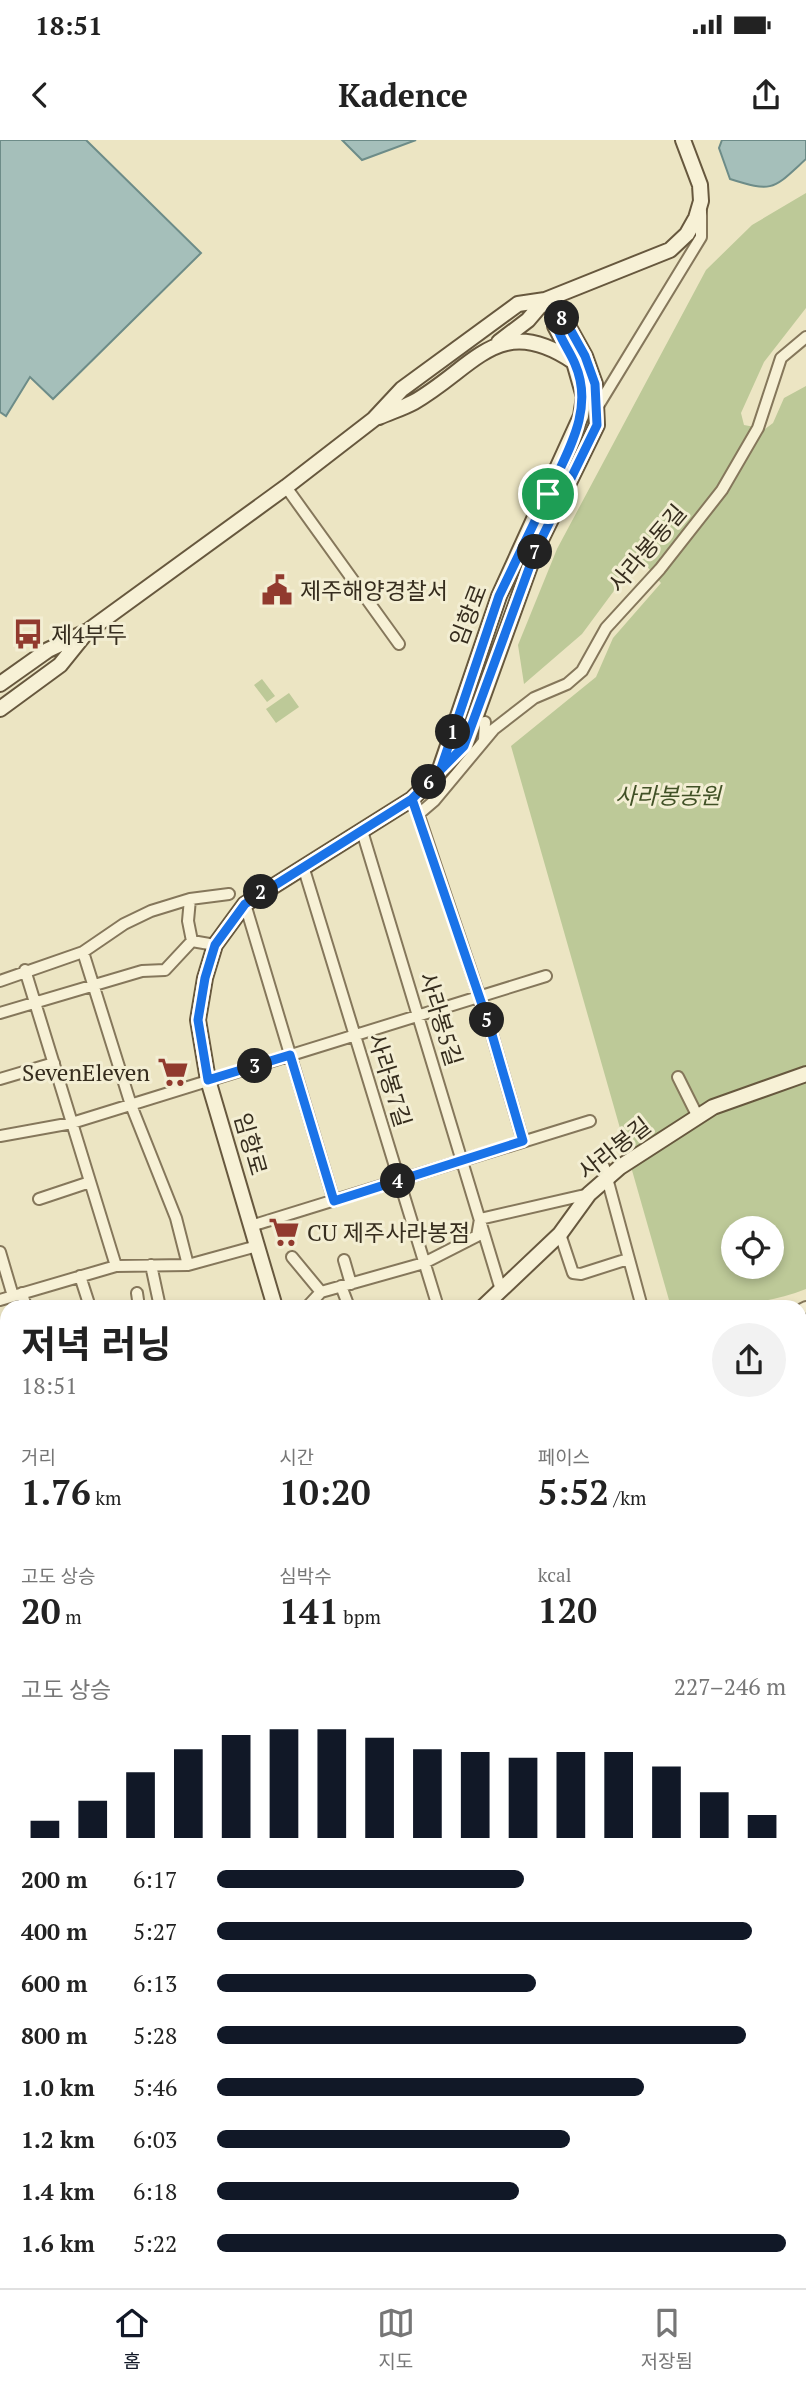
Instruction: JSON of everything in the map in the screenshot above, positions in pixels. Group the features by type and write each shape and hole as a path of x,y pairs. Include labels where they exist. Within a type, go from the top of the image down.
{"main road":[{"path":"0,684 48,650 88,631 286,487 374,419 402,389 518,304 545,300 670,250 687,234 701,201 700,185 683,140"},
{"path":"374,419 414,402 528,320 545,300"},
{"name":"임항로","path":"273,1300 208,1080 198,1020 205,978 215,945 245,904 412,799 464,746 535,552 587,451 597,425 595,384 585,356 565,320 555,314 545,300"},
{"name":"임항로","path":"440,771 499,596 581,416 584,397 574,362 555,326 555,314"},
{"path":"489,349 512,342 533,341 545,344 574,362"},
{"path":"0,709 60,665 88,631"},
{"name":"사라봉길","path":"490,1300 560,1234 606,1172 697,1115 731,1098 806,1074"}],"street":[{"path":"598,406 701,237 701,201"},
{"name":"사라봉동길","path":"420,813 434,801 484,740 534,698 567,684 582,671 606,628 660,569 722,490 758,428 781,358 806,337"},
{"path":"286,487 399,644"},
{"path":"484,740 485,722"},
{"path":"412,799 420,813 523,1141"},
{"name":"사라봉5길","path":"362,831 501,1290"},
{"name":"사라봉7길","path":"303,866 436,1300"},
{"path":"0,981 25,970 83,952 124,924 151,911 190,899 229,894"},
{"path":"190,899 188,921 192,941"},
{"path":"245,904 334,1201"},
{"path":"192,941 215,945"},
{"path":"0,1013 142,971 165,970 192,941"},
{"path":"83,952 131,1105 176,1218 188,1265"},
{"path":"25,970 116,1266"},
{"path":"0,1136 72,1123 546,976"},
{"path":"0,1079 54,1063"},
{"path":"678,1077 697,1115"},
{"path":"251,1226 590,1121"},
{"path":"606,1172 640,1300"},
{"path":"39,1199 90,1182"},
{"path":"314,1300 321,1292 424,1263 477,1236 480,1219 589,1194"},
{"path":"560,1234 573,1273 581,1274 628,1259"},
{"path":"0,1252 8,1296 116,1266 188,1265 257,1246"},
{"path":"292,1257 321,1292"},
{"path":"344,1260 348,1300"},
{"path":"151,1265 158,1300"},
{"path":"80,1276 88,1300"},
{"path":"137,1293 138,1300"}],"green space":[{"name":"사라봉공원","path":"806,193 806,308 764,362 741,413 744,425 765,429 773,423 784,398 806,386 806,1289 790,1295 768,1300 669,1300 511,746 596,677 613,638 661,583 639,557 582,634 524,684 518,645 557,549 706,270 752,225"},
{"path":"262,679 275,696 267,702 254,685"},
{"path":"289,693 299,707 276,723 266,709"}],"water":[{"path":"0,140 86,140 201,253 53,399 30,377 6,416 0,412"},
{"path":"342,140 416,140 362,160"},
{"path":"722,140 806,140 806,159 772,186 756,186 730,179 719,148"}],"place":[{"name":"제주해양경찰서","path":"277,590"},
{"name":"제4부두","path":"28,634"},
{"name":"SevenEleven","path":"173,1072"},
{"name":"CU 제주사라봉점","path":"284,1232"}],"route":[{"path":"548,494 499,596 475,660 458,719 440,771 412,799 276,882 245,904 215,945 205,978 198,1020 208,1080 290,1055 334,1201 523,1141 491,1031 420,813 412,799 464,746 535,552 587,451 597,425 595,384 585,356 565,320 555,314 555,326 574,362 584,397 581,416 548,494"}]}
